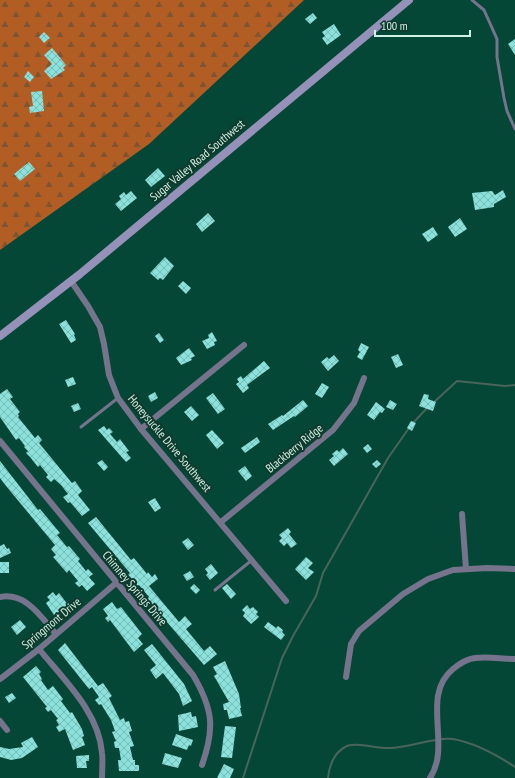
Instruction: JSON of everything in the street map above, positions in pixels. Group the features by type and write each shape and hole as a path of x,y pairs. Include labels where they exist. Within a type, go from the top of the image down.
{"street":[{"name":"Sugar Valley Road Southwest","path":"0,336 71,281 408,0"},
{"name":"Honeysuckle Drive Southwest","path":"71,281 100,327 109,375 118,398 141,429 221,522 286,601"},
{"path":"141,429 244,345"},
{"name":"Blackberry Ridge","path":"221,522 333,430 354,403 364,378"},
{"name":"Chimney Springs Drive","path":"0,442 193,675 202,691 209,709 210,734 208,749 202,765"},
{"path":"462,514 466,569"},
{"path":"346,677 350,644 359,631 404,594 428,579 453,570 487,568 515,570"},
{"name":"Springmont Drive","path":"0,679 39,649 116,583"},
{"path":"0,597 6,596 20,598 28,603 56,634"},
{"path":"39,649 88,712 97,734 102,753 102,778"},
{"path":"430,778 436,770 440,753 438,696 440,684 446,675 462,662 475,658 515,659"},
{"path":"0,721 7,730"}],"lane":[{"path":"472,0 484,10 497,39 497,57 504,98 515,129"},
{"path":"81,427 118,398"},
{"path":"215,590 252,560"}],"green space":[{"path":"0,0 304,0 149,144 0,250"}],"building":[{"path":"313,13 317,18 310,24 305,19"},
{"path":"334,24 341,35 327,45 322,38 325,36 322,32"},
{"path":"44,32 50,38 44,43 39,37"},
{"path":"515,39 515,55 508,44"},
{"path":"52,48 66,65 63,68 65,70 51,79 44,71 52,64 44,55"},
{"path":"28,71 34,77 30,82 24,77"},
{"path":"42,91 44,111 30,113 29,107 33,106 31,92"},
{"path":"29,162 35,169 20,181 14,174"},
{"path":"158,168 165,176 151,187 145,180"},
{"path":"503,190 506,197 494,204 494,207 475,210 472,193 492,191 495,195"},
{"path":"131,191 137,198 121,211 115,204 121,199 119,196 124,192 126,195"},
{"path":"208,213 215,221 202,232 196,224"},
{"path":"460,218 467,229 455,237 448,227"},
{"path":"433,227 438,235 428,242 422,234"},
{"path":"165,257 174,266 163,280 160,278 158,280 150,273"},
{"path":"183,281 191,288 186,294 178,286"},
{"path":"66,320 75,334 76,340 71,343 59,324"},
{"path":"212,332 217,341 214,342 215,345 207,349 202,341 209,338 208,335"},
{"path":"159,333 164,340 160,343 155,336"},
{"path":"361,343 369,347 362,360 357,357 360,352 358,350"},
{"path":"189,348 195,356 191,358 192,360 181,365 176,358"},
{"path":"398,354 403,365 396,368 391,357"},
{"path":"334,355 339,361 328,371 321,362 327,357 329,359"},
{"path":"264,361 270,368 247,385 249,388 243,393 236,384 239,382 237,379 241,376 243,379"},
{"path":"73,377 76,384 68,387 65,380"},
{"path":"322,383 329,387 322,398 315,394"},
{"path":"7,389 13,397 10,399 20,412 18,417 35,438 38,435 42,440 39,443 72,483 75,481 82,491 78,495 90,510 82,516 70,502 68,503 63,497 68,494 61,485 54,479 51,482 46,477 48,475 40,465 38,467 26,453 28,451 24,447 25,446 19,438 16,440 0,417 0,394"},
{"path":"155,392 158,398 151,402 148,396"},
{"path":"213,393 225,409 218,414 206,398"},
{"path":"424,394 429,395 428,399 436,402 433,411 419,406"},
{"path":"303,400 308,406 295,417 294,416 273,430 268,424 282,415 283,416"},
{"path":"390,400 397,404 393,410 386,407"},
{"path":"376,402 385,409 382,413 380,412 374,420 367,415"},
{"path":"78,403 81,409 74,412 71,406"},
{"path":"191,406 199,415 192,421 184,412"},
{"path":"411,421 416,423 412,431 407,428"},
{"path":"104,426 107,430 109,428 113,432 110,434 117,442 120,439 129,451 126,452 131,458 126,462 98,430"},
{"path":"212,430 224,443 217,449 206,435"},
{"path":"257,437 260,442 245,453 241,448"},
{"path":"368,444 372,449 367,453 363,448"},
{"path":"343,448 348,454 334,466 329,460 334,456 332,454 337,450 339,452"},
{"path":"102,460 108,467 104,471 97,463"},
{"path":"377,460 381,464 376,468 372,464"},
{"path":"0,461 38,510 40,509 60,533 57,535 80,559 78,561 86,571 88,569 93,574 89,577 95,584 87,591 82,585 79,587 75,583 78,581 69,570 67,573 53,557 56,555 51,549 55,545 0,478"},
{"path":"245,466 252,476 246,481 238,471"},
{"path":"155,498 161,508 155,512 148,502"},
{"path":"96,517 131,560 134,558 147,574 148,572 152,577 155,574 158,579 149,586 179,622 185,616 192,624 186,629 204,651 210,646 217,654 204,665 147,599 149,597 139,585 137,586 132,580 128,575 130,573 88,523"},
{"path":"288,528 291,532 289,534 297,544 291,548 287,543 284,546 279,541 282,538 279,535"},
{"path":"188,538 194,545 188,550 182,542"},
{"path":"4,544 7,549 9,548 11,553 0,558 0,546"},
{"path":"306,557 313,563 308,568 314,572 306,580 295,569"},
{"path":"0,562 9,562 9,573 0,573"},
{"path":"211,564 218,573 210,580 206,575 208,573 205,569"},
{"path":"190,571 194,577 187,581 183,575"},
{"path":"194,584 200,590 196,594 190,588"},
{"path":"227,584 236,594 231,599 222,588"},
{"path":"53,592 56,596 59,593 69,606 54,615 46,603 50,600 47,597"},
{"path":"112,602 117,609 121,607 142,634 138,638 143,644 134,652 110,620 108,622 105,618 108,616 103,609"},
{"path":"247,605 250,609 253,607 258,612 256,614 259,617 251,624 243,616 245,613 242,610"},
{"path":"20,620 26,627 17,635 11,627"},
{"path":"268,622 276,628 278,626 283,630 282,632 285,635 281,640 264,627"},
{"path":"65,643 98,686 103,683 112,696 109,698 120,720 124,718 125,722 129,721 132,731 129,732 134,746 130,747 133,760 135,760 135,765 139,765 139,771 119,771 118,760 121,760 119,748 115,748 114,742 116,741 112,732 115,731 111,720 101,704 99,705 95,700 99,697 92,687 89,689 58,650"},
{"path":"152,644 184,684 192,701 183,706 179,694 163,673 156,679 150,670 156,665 144,650"},
{"path":"225,661 239,694 242,716 229,719 227,710 224,710 223,704 229,702 214,676 217,674 213,667"},
{"path":"36,666 41,672 39,674 42,679 41,680 48,690 53,686 63,699 61,701 70,713 72,712 82,729 84,736 82,737 85,745 73,750 65,729 59,732 56,727 59,725 56,720 58,719 51,710 48,712 45,708 47,707 23,677"},
{"path":"12,693 16,698 9,703 5,697"},
{"path":"191,712 192,717 196,716 198,727 179,731 178,715"},
{"path":"225,726 236,727 232,758 221,757"},
{"path":"176,734 193,740 191,746 189,745 187,750 172,745"},
{"path":"32,737 38,747 22,758 11,760 0,757 0,747 9,749 23,747 21,743"},
{"path":"165,753 182,758 178,768 162,764"},
{"path":"89,755 89,761 86,761 87,768 77,768 76,756"},
{"path":"224,764 234,769 230,778 217,778"}],"waterway":[{"path":"433,403 457,381 505,386 515,385"},
{"path":"413,423 428,407"},
{"path":"243,778 282,658 316,596 323,573 388,458 409,428"},
{"path":"328,778 331,764 335,756 349,745 385,748 406,746 439,739 453,739 478,746 515,767"}]}
